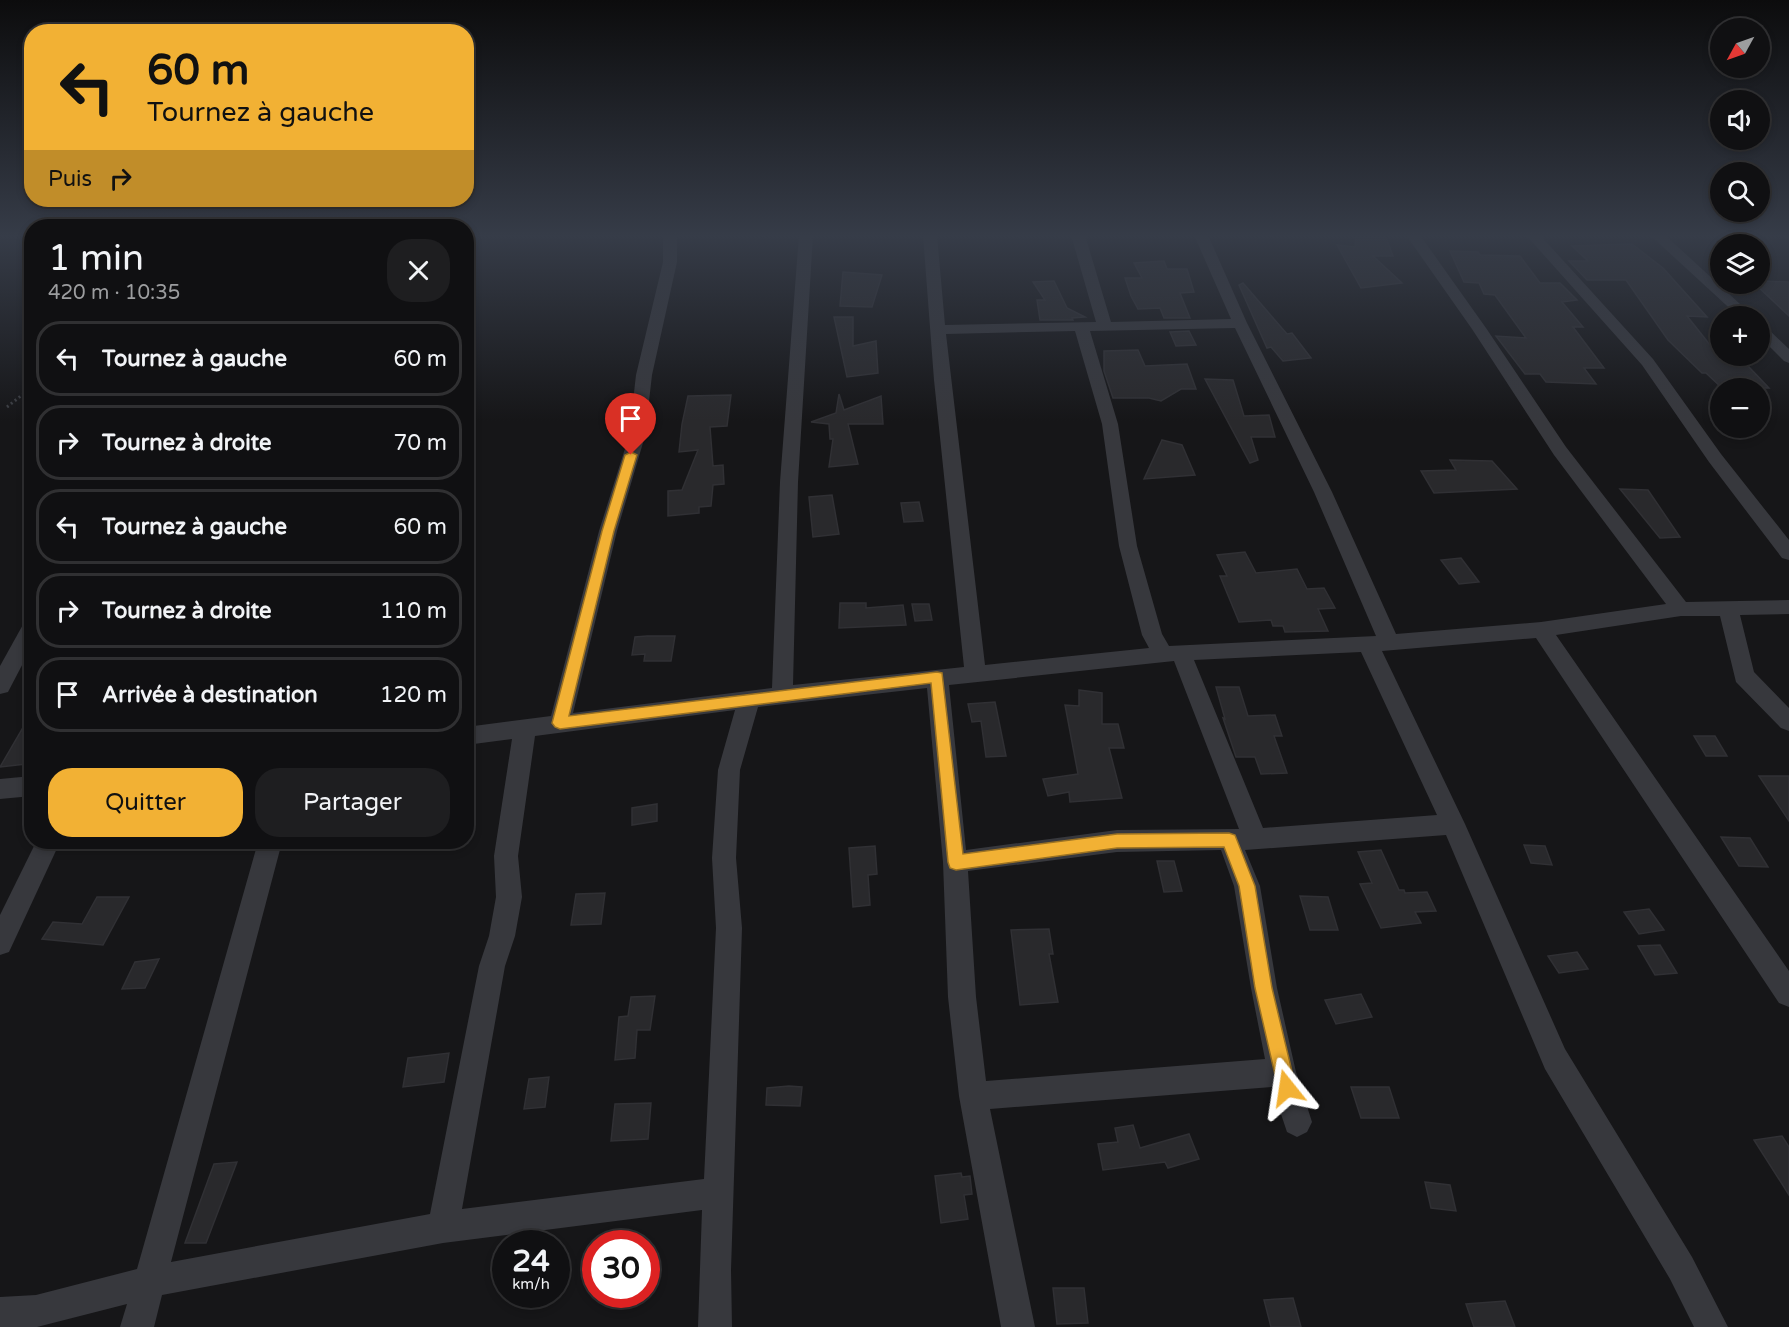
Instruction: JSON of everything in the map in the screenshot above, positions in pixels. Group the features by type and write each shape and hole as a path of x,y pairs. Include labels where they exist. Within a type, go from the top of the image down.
{"street":[{"path":"560,723 608,531 637,436 644,375 662,297"},
{"path":"783,695 789,482 802,297"},
{"path":"935,297 975,673"},
{"path":"1096,297 1105,326"},
{"path":"1228,297 1314,471 1379,643 1453,824 1555,1059 1681,1268 1711,1327"},
{"path":"1457,297 1560,451 1681,609"},
{"path":"1589,297 1648,362 1715,458 1789,553"},
{"path":"937,330 1240,323"},
{"path":"1081,327 1110,424 1128,546 1152,635 1172,653 1242,839 1247,886 1264,988 1282,1072 1297,1122"},
{"path":"1770,339 1789,357"},
{"path":"474,735 783,695 1172,653 1379,643 1541,630 1681,609 1789,607"},
{"path":"1729,609 1744,676 1789,722"},
{"path":"1541,630 1789,994"},
{"path":"0,686 24,641"},
{"path":"937,677 956,862 962,997 974,1096 1018,1327"},
{"path":"715,1327 715,1270 729,928 724,858 729,770 749,699"},
{"path":"443,1227 492,966 502,936 509,897 506,856 525,727"},
{"path":"0,789 24,787"},
{"path":"956,862 1117,841 1242,839 1453,824"},
{"path":"0,943 45,849"},
{"path":"137,1327 268,849"},
{"path":"974,1096 1282,1072"},
{"path":"0,1313 36,1311 148,1282 443,1227 718,1193"}],"path":[{"path":"7,407 24,393"}],"building":[{"path":"841,297 875,297 872,307 840,306"},
{"path":"1043,297 1062,297 1067,308 1085,317 1072,318 1073,320 1040,320 1037,300 1045,300"},
{"path":"1131,297 1182,297 1190,318 1164,318 1160,308 1138,309"},
{"path":"1244,297 1255,297 1287,334 1292,333 1311,358 1283,361 1271,347 1267,348"},
{"path":"1496,297 1574,297 1577,300 1562,302 1583,327 1573,327 1604,368 1584,368 1596,384 1546,382 1540,374 1525,374 1496,336 1526,338"},
{"path":"1638,297 1689,297 1707,317 1687,316 1710,345 1710,366 1748,366 1759,378 1711,378 1706,373 1702,373 1668,340"},
{"path":"1769,297 1789,297 1789,316"},
{"path":"834,317 853,317 853,346 876,341 878,373 847,377"},
{"path":"1189,331 1196,345 1176,346 1170,332"},
{"path":"1138,350 1145,366 1187,364 1196,389 1181,389 1161,401 1149,398 1113,398 1104,371 1104,351"},
{"path":"1205,379 1233,380 1244,416 1269,415 1275,437 1251,437 1258,460 1250,463"},
{"path":"839,394 844,410 881,396 883,424 848,424 858,464 829,467 833,439 830,439 829,424 811,422 836,413"},
{"path":"731,395 727,426 710,427 713,466 723,465 724,484 713,485 711,506 699,507 699,513 668,516 668,491 682,490 698,450 679,452 688,396"},
{"path":"1162,440 1182,445 1195,475 1144,479"},
{"path":"1450,460 1492,461 1517,489 1434,493 1421,471 1456,470"},
{"path":"1620,489 1648,490 1680,537 1660,538"},
{"path":"832,495 839,534 813,537 809,497"},
{"path":"919,502 923,521 904,522 901,503"},
{"path":"1245,552 1256,573 1297,569 1307,589 1324,588 1335,608 1318,609 1328,631 1285,632 1283,626 1273,626 1271,620 1239,622 1220,576 1227,576 1217,555"},
{"path":"1461,558 1479,582 1459,584 1441,560"},
{"path":"840,603 866,603 866,608 903,605 906,625 839,628"},
{"path":"912,604 929,604 932,620 915,621"},
{"path":"675,636 671,661 644,661 645,654 632,655 635,637"},
{"path":"1216,687 1239,687 1248,716 1275,715 1282,736 1274,736 1287,773 1261,774 1255,757 1236,757"},
{"path":"1079,690 1102,693 1102,724 1118,724 1124,748 1109,748 1122,798 1070,802 1069,792 1048,796 1043,779 1078,774 1065,705 1079,706"},
{"path":"995,702 1006,756 986,757 981,721 972,722 968,704"},
{"path":"24,726 24,764 0,767"},
{"path":"1694,736 1715,736 1727,756 1706,756"},
{"path":"1759,776 1789,776 1789,821"},
{"path":"657,804 657,821 632,825 632,808"},
{"path":"1721,837 1750,838 1768,867 1739,866"},
{"path":"1524,845 1545,846 1552,865 1531,863"},
{"path":"875,846 877,874 868,875 870,905 853,907 849,848"},
{"path":"1381,850 1399,890 1404,890 1405,893 1427,892 1436,911 1415,912 1421,923 1381,928 1360,884 1372,883 1358,852"},
{"path":"1157,861 1174,861 1182,891 1164,892"},
{"path":"605,893 601,924 571,925 576,894"},
{"path":"1300,896 1328,897 1338,930 1310,930"},
{"path":"97,897 129,897 103,945 42,939 53,922 82,924"},
{"path":"1649,909 1664,930 1639,934 1624,912"},
{"path":"1049,929 1053,954 1049,954 1058,1002 1020,1005 1011,930"},
{"path":"1660,945 1677,973 1655,975 1638,946"},
{"path":"1577,952 1588,969 1559,973 1548,956"},
{"path":"159,959 145,988 122,989 135,962"},
{"path":"1361,994 1372,1017 1336,1024 1325,1000"},
{"path":"655,996 650,1030 637,1030 635,1058 615,1060 619,1017 628,1016 631,997"},
{"path":"449,1053 444,1082 403,1087 408,1058"},
{"path":"549,1077 545,1107 524,1109 529,1079"},
{"path":"802,1087 800,1106 766,1105 767,1088"},
{"path":"1351,1087 1389,1087 1399,1118 1361,1118"},
{"path":"651,1103 648,1139 611,1141 615,1104"},
{"path":"1133,1125 1140,1148 1189,1134 1199,1159 1168,1168 1165,1162 1103,1170 1098,1144 1118,1142 1115,1128"},
{"path":"1782,1136 1789,1147 1789,1195 1754,1140"},
{"path":"237,1162 206,1243 185,1243 214,1164"},
{"path":"961,1173 962,1177 970,1176 972,1194 964,1195 968,1219 941,1223 935,1176"},
{"path":"1425,1182 1450,1185 1456,1211 1431,1208"},
{"path":"1053,1288 1084,1288 1088,1323 1057,1324"},
{"path":"1293,1298 1301,1327 1271,1327 1264,1300"},
{"path":"1505,1301 1515,1327 1474,1327 1466,1304"}],"route":[{"path":"631,455 608,531 560,723 937,677 956,862 1117,841 1229,840 1247,886 1264,988 1287,1088"}]}
